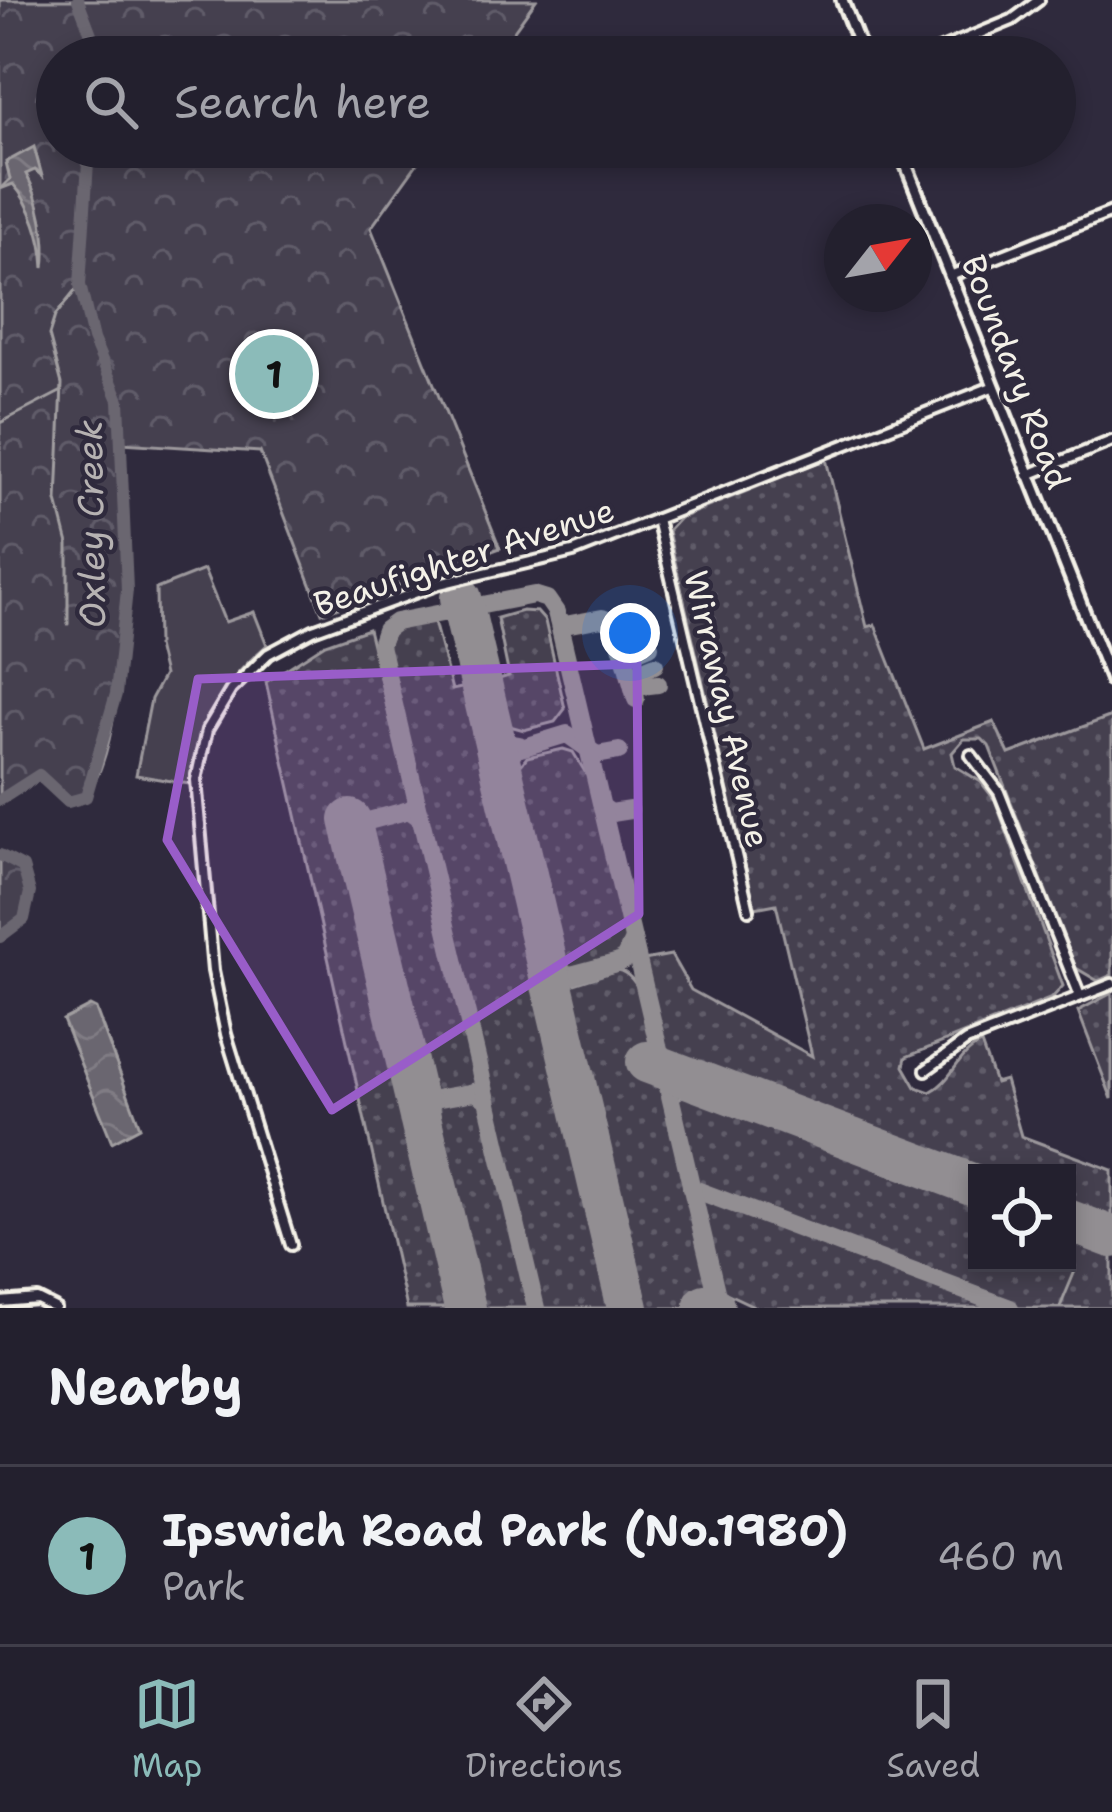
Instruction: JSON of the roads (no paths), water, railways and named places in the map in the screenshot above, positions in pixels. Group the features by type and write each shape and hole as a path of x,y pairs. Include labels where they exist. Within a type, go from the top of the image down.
{"main road":[{"path":"842,0 856,36"},
{"name":"Boundary Road","path":"907,168 1026,476 1112,682"}],"street":[{"path":"973,36 1012,20 1039,0"},
{"path":"950,276 1112,212"},
{"name":"Beaufighter Avenue","path":"291,1245 215,986 196,791 202,748 214,717 242,677 302,635 418,590 555,558 992,387"},
{"path":"1026,476 1112,441"},
{"name":"Wirraway Avenue","path":"657,519 749,910"},
{"path":"971,755 999,792 1080,996"},
{"path":"926,1070 966,1041 1112,984"},
{"path":"0,1302 37,1299 55,1308"}],"water":[{"path":"34,147 36,168 42,176 35,170 26,174 42,220 44,268 39,235 26,202 13,184 0,189 10,179 6,162"},
{"path":"90,1006 96,1009 140,1127 112,1142 63,1020"}],"waterway":[{"name":"Oxley Creek","path":"78,0 91,36"},
{"name":"Oxley Creek","path":"0,800 39,775 68,802 86,797 116,694 127,590 119,400 93,339 80,285 88,168"},
{"path":"68,624 68,544 57,501 62,384 49,335 55,316 80,285"},
{"path":"0,423 62,391"},
{"name":"Oxley Creek","path":"0,855 23,867 30,892 24,919 0,937"},
{"path":"1060,1307 1075,1272"}],"place":[{"name":"Ipswich Road Park (No.1980)","path":"274,374"}]}
